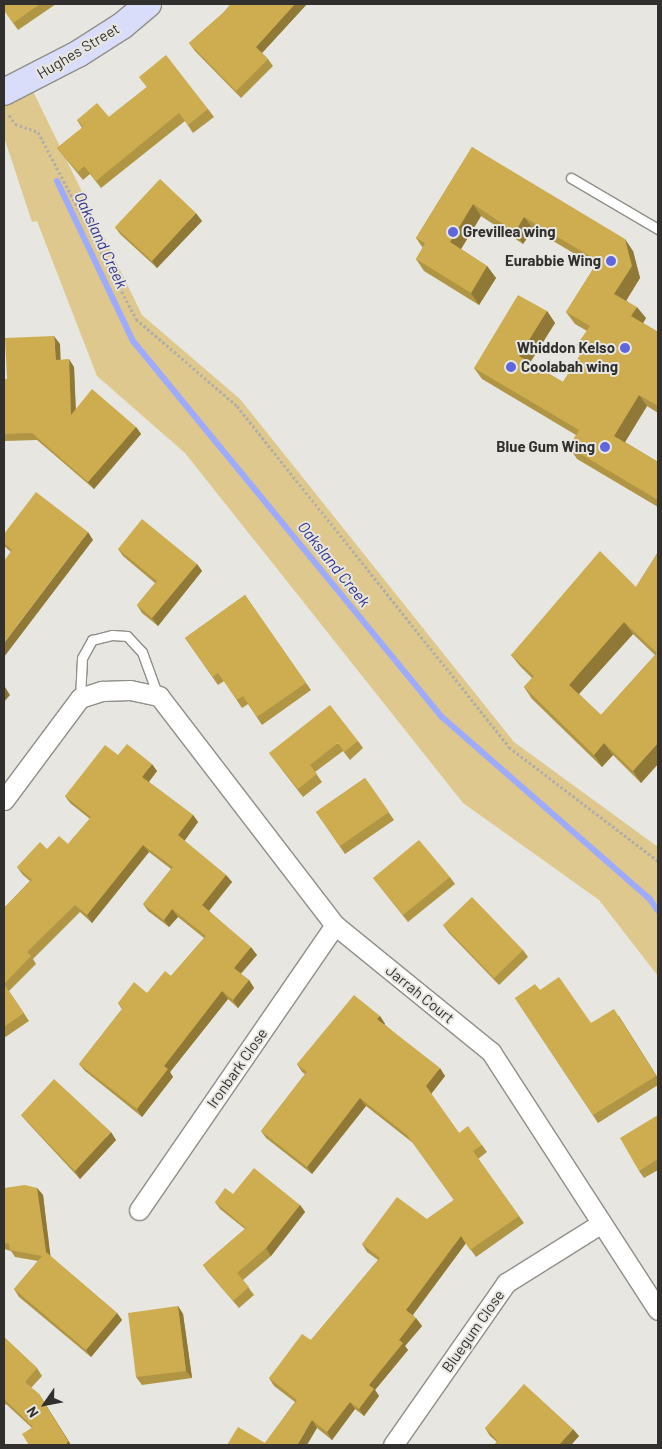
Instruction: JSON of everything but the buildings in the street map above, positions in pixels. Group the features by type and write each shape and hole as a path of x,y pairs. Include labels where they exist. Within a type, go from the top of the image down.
{"street":[{"name":"Hughes Street","path":"6,102 122,26 148,4"},
{"path":"4,800 80,698 102,692 130,690 158,696"},
{"name":"Jarrah Court","path":"158,696 335,926 491,1052 600,1224 658,1310"},
{"name":"Ironbark Close","path":"139,1210 335,926"},
{"name":"Bluegum Close","path":"393,1445 506,1284 600,1224"}],"lane":[{"path":"571,178 658,229"},
{"name":"Jarrah Court","path":"80,698 82,658 92,640 112,635 127,636 142,652 158,696"}],"path":[{"path":"6,102 15,124 38,132 136,320 237,406 509,747 658,861"}],"shaded area":[{"path":"28,81 142,315 240,399 514,742 658,847 658,976 599,900 463,803 185,453 97,376 37,221 32,222 4,137 4,92"}],"waterway":[{"name":"Oaksland Creek","path":"57,181 133,341 442,717 649,898 658,911"}],"place":[{"name":"Grevillea wing","path":"453,232"},
{"name":"Eurabbie Wing","path":"611,261"},
{"name":"Whiddon Kelso","path":"625,348"},
{"name":"Coolabah wing","path":"511,367"},
{"name":"Blue Gum Wing","path":"605,447"}]}
